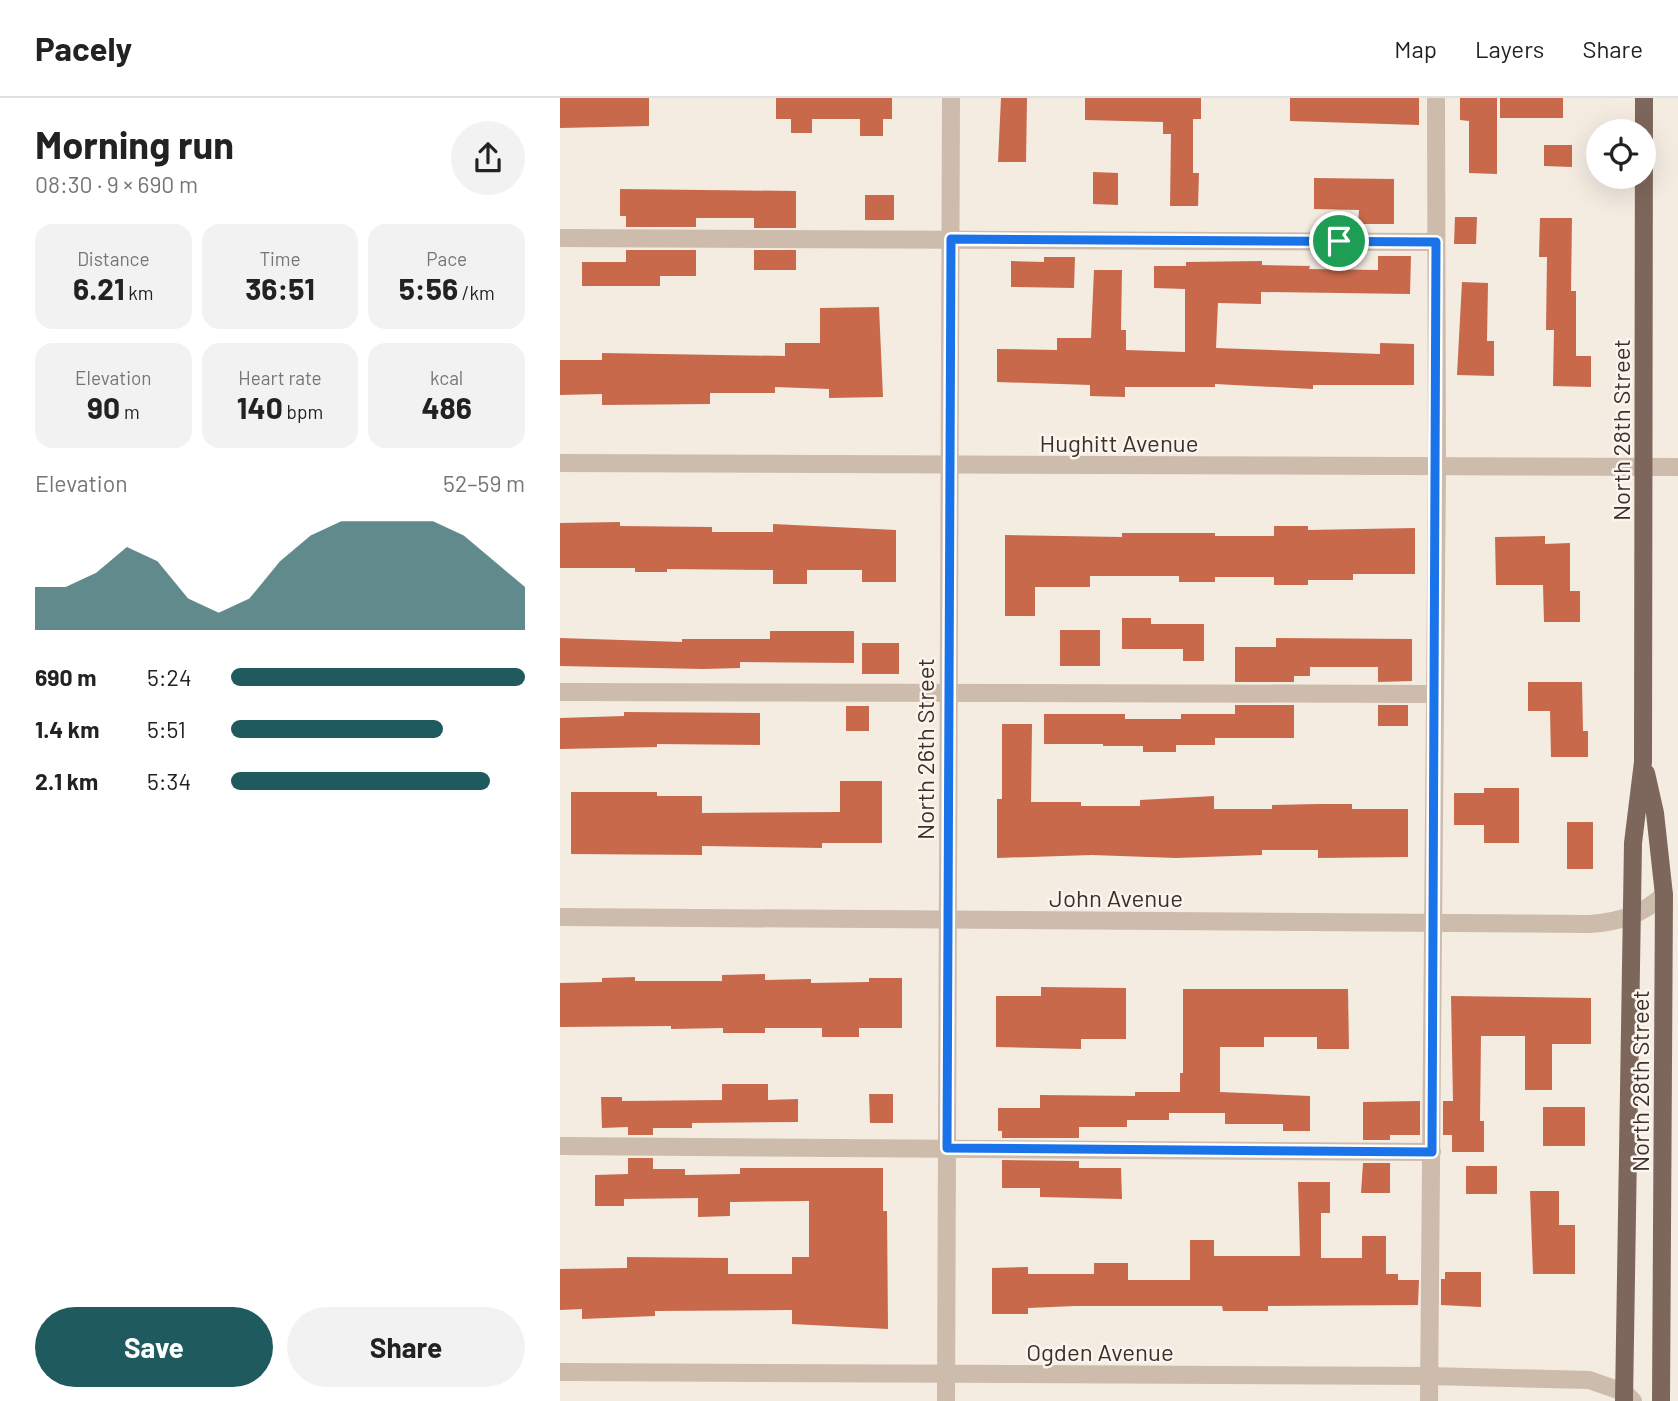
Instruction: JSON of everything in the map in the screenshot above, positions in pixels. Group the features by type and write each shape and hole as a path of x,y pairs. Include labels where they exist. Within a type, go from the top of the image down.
{"main road":[{"name":"North 28th Street","path":"1627,1398 1634,833 1643,762 1646,467 1644,98"},
{"name":"North 28th Street","path":"1643,762 1655,813 1664,895 1661,1401"}],"street":[{"name":"North 26th Street","path":"946,1401 951,98"},
{"path":"1429,1401 1437,466 1436,98"},
{"path":"560,238 1436,242"},
{"name":"Hughitt Avenue","path":"560,463 1678,467"},
{"path":"560,692 1435,694"},
{"name":"John Avenue","path":"560,917 1589,924 1611,923 1632,917 1647,910 1664,895"},
{"path":"560,1146 1432,1152"},
{"name":"Ogden Avenue","path":"560,1372 1429,1376 1589,1380 1627,1398"}],"building":[{"path":"560,98 649,98 649,126 560,128"},
{"path":"776,98 892,98 892,119 883,119 883,136 860,136 860,119 812,119 812,133 791,133 791,119 776,119"},
{"path":"1001,98 1027,98 1026,162 998,162"},
{"path":"1085,98 1201,98 1201,119 1193,119 1193,173 1199,173 1198,206 1170,206 1171,134 1163,134 1163,122 1085,120"},
{"path":"1290,98 1419,98 1419,125 1290,121"},
{"path":"1460,98 1497,98 1497,174 1469,173 1469,121 1460,120"},
{"path":"1500,98 1563,98 1563,118 1500,118"},
{"path":"1544,145 1572,145 1572,167 1544,166"},
{"path":"1093,172 1118,173 1118,205 1093,204"},
{"path":"1314,178 1394,179 1394,224 1358,224 1359,210 1314,209"},
{"path":"620,189 796,191 796,228 754,228 754,218 696,218 696,227 626,227 626,216 620,216"},
{"path":"865,195 894,195 894,220 865,220"},
{"path":"1455,217 1477,217 1476,244 1454,244"},
{"path":"1540,218 1572,218 1571,291 1576,291 1576,356 1591,356 1591,387 1553,386 1554,330 1546,330 1547,257 1539,257"},
{"path":"626,250 696,250 696,276 660,276 660,286 582,286 582,262 626,262"},
{"path":"754,250 796,250 796,270 754,270"},
{"path":"1378,256 1411,256 1410,294 1261,292 1261,304 1218,303 1216,348 1380,354 1380,343 1414,344 1414,385 1313,385 1313,389 1215,384 1215,387 1125,387 1125,397 1090,396 1090,385 997,382 997,349 1057,350 1057,338 1091,338 1094,270 1122,270 1121,330 1126,330 1126,350 1185,352 1185,289 1154,288 1154,266 1186,266 1186,262 1262,261 1262,265 1310,266 1309,269 1378,270"},
{"path":"1044,257 1075,257 1074,288 1011,287 1011,261 1044,262"},
{"path":"1462,282 1488,283 1487,341 1494,341 1494,376 1457,375"},
{"path":"879,307 883,397 829,398 829,389 775,387 775,393 710,393 710,404 602,405 602,394 560,395 560,360 602,360 602,353 785,356 785,343 820,343 820,308"},
{"path":"620,522 620,526 712,527 712,532 773,532 773,524 896,530 896,582 862,582 862,570 807,570 807,584 773,584 773,570 667,569 667,572 635,572 635,568 560,568 560,523"},
{"path":"1274,526 1308,526 1308,530 1415,528 1415,574 1353,574 1353,580 1308,580 1308,585 1274,585 1274,577 1215,577 1215,582 1179,582 1179,576 1090,576 1090,587 1035,587 1035,616 1005,616 1005,535 1122,537 1122,533 1215,533 1215,536 1274,536"},
{"path":"1545,536 1545,544 1570,543 1570,591 1580,591 1580,622 1544,622 1543,585 1496,585 1495,537"},
{"path":"1122,618 1151,618 1151,624 1204,624 1204,661 1183,661 1183,649 1122,649"},
{"path":"1060,630 1100,630 1100,666 1060,666"},
{"path":"770,631 854,631 854,663 740,662 740,668 703,669 560,666 560,638 682,642 682,639 770,639"},
{"path":"1276,638 1412,639 1412,681 1378,682 1378,667 1310,667 1310,676 1294,676 1294,682 1235,682 1235,647 1276,647"},
{"path":"862,643 899,643 899,674 862,674"},
{"path":"1528,682 1582,682 1583,731 1588,731 1588,757 1551,757 1550,711 1528,711"},
{"path":"1235,705 1294,705 1294,738 1215,738 1215,745 1176,745 1176,752 1143,752 1143,746 1044,744 1044,714 1125,714 1125,719 1181,719 1181,714 1235,714"},
{"path":"1378,705 1408,705 1408,726 1378,726"},
{"path":"846,706 869,706 869,731 846,731"},
{"path":"624,712 760,713 760,745 657,744 657,747 560,749 560,718 624,716"},
{"path":"1002,724 1032,724 1031,802 1081,802 1081,806 1140,806 1140,800 1214,796 1214,809 1272,809 1272,805 1352,804 1352,809 1408,809 1408,857 1318,858 1318,850 1262,850 1262,855 1176,858 1092,855 997,858 997,799 1002,799"},
{"path":"840,781 882,781 882,843 822,843 822,848 702,846 702,855 571,854 571,792 657,792 657,796 702,796 702,813 840,812"},
{"path":"1484,788 1519,788 1519,843 1484,843 1484,825 1454,825 1454,793 1484,793"},
{"path":"1567,822 1593,822 1593,869 1567,869"},
{"path":"765,974 765,980 811,979 811,983 869,982 869,978 902,978 902,1028 859,1028 859,1037 822,1037 822,1028 765,1028 765,1033 723,1033 723,1028 671,1029 671,1026 560,1027 560,983 602,982 602,978 635,977 635,981 722,981 722,975"},
{"path":"1041,987 1126,988 1126,1039 1081,1039 1081,1049 996,1047 996,996 1041,996"},
{"path":"1183,989 1348,989 1349,1049 1317,1049 1317,1037 1264,1037 1264,1047 1220,1047 1220,1092 1310,1096 1310,1131 1283,1131 1283,1124 1225,1124 1225,1113 1169,1113 1169,1120 1127,1120 1127,1127 1079,1127 1079,1138 1002,1138 1002,1131 998,1131 998,1108 1040,1108 1040,1095 1135,1096 1135,1092 1180,1092 1180,1073 1183,1073"},
{"path":"1451,996 1591,998 1591,1044 1552,1044 1552,1090 1525,1090 1525,1036 1481,1036 1480,1121 1484,1121 1484,1152 1452,1152 1452,1135 1443,1135 1443,1101 1453,1101"},
{"path":"722,1084 768,1084 768,1100 798,1099 798,1122 692,1123 692,1128 653,1128 653,1135 628,1135 628,1127 602,1128 601,1097 622,1097 622,1101 722,1100"},
{"path":"869,1094 893,1094 893,1123 870,1123"},
{"path":"1420,1101 1420,1135 1390,1135 1390,1140 1363,1140 1363,1102"},
{"path":"1543,1107 1585,1107 1585,1146 1543,1146"},
{"path":"628,1158 653,1158 653,1169 685,1169 685,1175 740,1174 740,1168 883,1168 883,1211 887,1211 888,1329 792,1324 792,1310 655,1311 655,1316 582,1319 582,1309 560,1310 560,1269 627,1268 627,1257 728,1258 728,1274 792,1274 792,1257 809,1257 809,1201 730,1202 730,1216 698,1217 698,1198 624,1199 624,1206 595,1206 595,1175 628,1174"},
{"path":"1002,1160 1079,1161 1079,1168 1121,1168 1122,1199 1040,1197 1040,1188 1002,1188"},
{"path":"1363,1163 1390,1163 1390,1193 1361,1193"},
{"path":"1466,1166 1497,1166 1497,1194 1466,1194"},
{"path":"1298,1182 1330,1182 1330,1213 1321,1213 1321,1258 1362,1258 1362,1236 1386,1236 1386,1274 1398,1274 1398,1280 1419,1280 1418,1305 1268,1306 1268,1311 1223,1311 1222,1306 1075,1306 1028,1308 1028,1314 992,1314 992,1268 1028,1267 1028,1274 1094,1274 1094,1263 1128,1263 1128,1280 1190,1280 1190,1240 1214,1240 1214,1256 1300,1256"},
{"path":"1530,1191 1559,1191 1559,1225 1575,1225 1575,1274 1533,1274"},
{"path":"1445,1272 1481,1272 1481,1307 1441,1305 1441,1279 1445,1279"}],"route":[{"path":"951,239 1339,241 1436,242 1432,1152 947,1148 951,239"}]}
